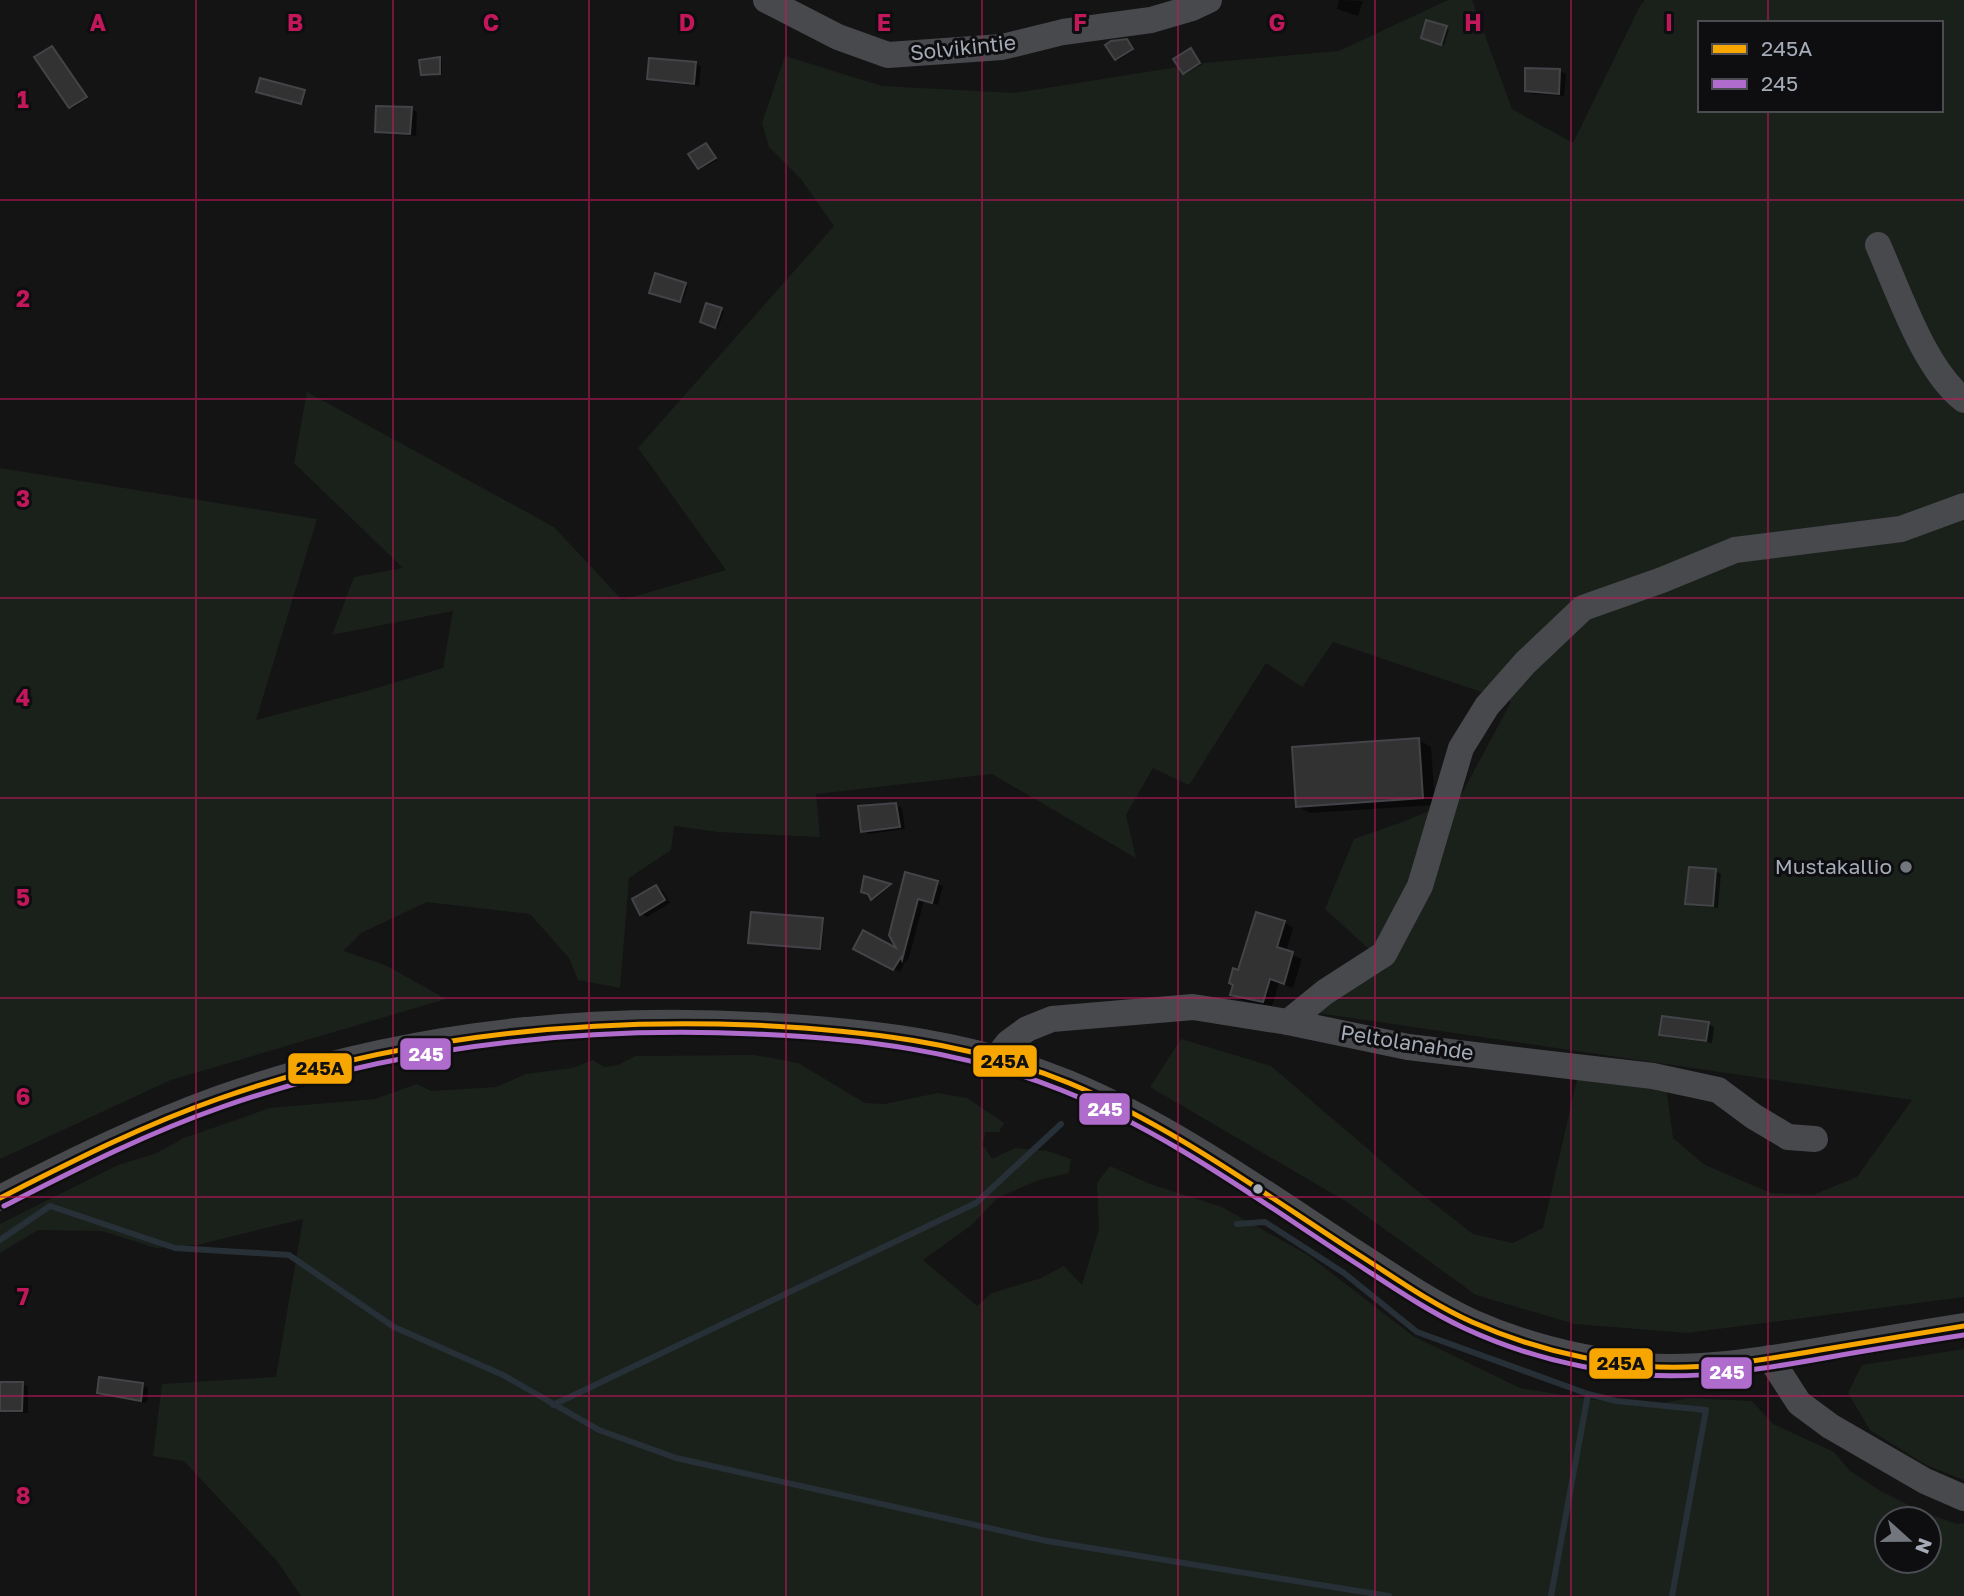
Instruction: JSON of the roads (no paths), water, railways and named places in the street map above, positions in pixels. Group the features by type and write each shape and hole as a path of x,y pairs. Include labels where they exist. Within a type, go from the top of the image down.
{"street":[{"name":"Solvikintie","path":"766,0 838,37 888,55 1002,47 1063,32 1151,20 1209,0"},
{"path":"1878,245 1930,361 1952,391 1964,400"},
{"path":"1289,1022 1325,992 1384,954 1420,886 1461,748 1487,706 1525,663 1583,608 1735,550 1901,529 1964,506"},
{"name":"Peltolanahde","path":"997,1057 1007,1043 1027,1028 1052,1019 1193,1007 1289,1022 1408,1047 1653,1076 1705,1087 1718,1090 1788,1137 1815,1139"},
{"path":"0,1198 164,1119 260,1084 347,1059 509,1030 649,1021 744,1024 911,1038 997,1057 1066,1082 1170,1133 1421,1294 1489,1329 1582,1358 1648,1366 1712,1365 1964,1326"},
{"path":"1770,1358 1799,1403 1830,1426 1925,1481 1964,1498"}],"waterway":[{"path":"553,1405 976,1203 1061,1124"},
{"path":"0,1240 50,1206 175,1248 289,1255 394,1327 503,1375 599,1430 676,1458 1047,1541 1389,1596"},
{"path":"1237,1224 1265,1222 1344,1273 1417,1332 1588,1394 1616,1401 1706,1410 1672,1596"},
{"path":"1551,1596 1588,1394"}],"place":[{"name":"Mustakallio","path":"1906,867"}]}
